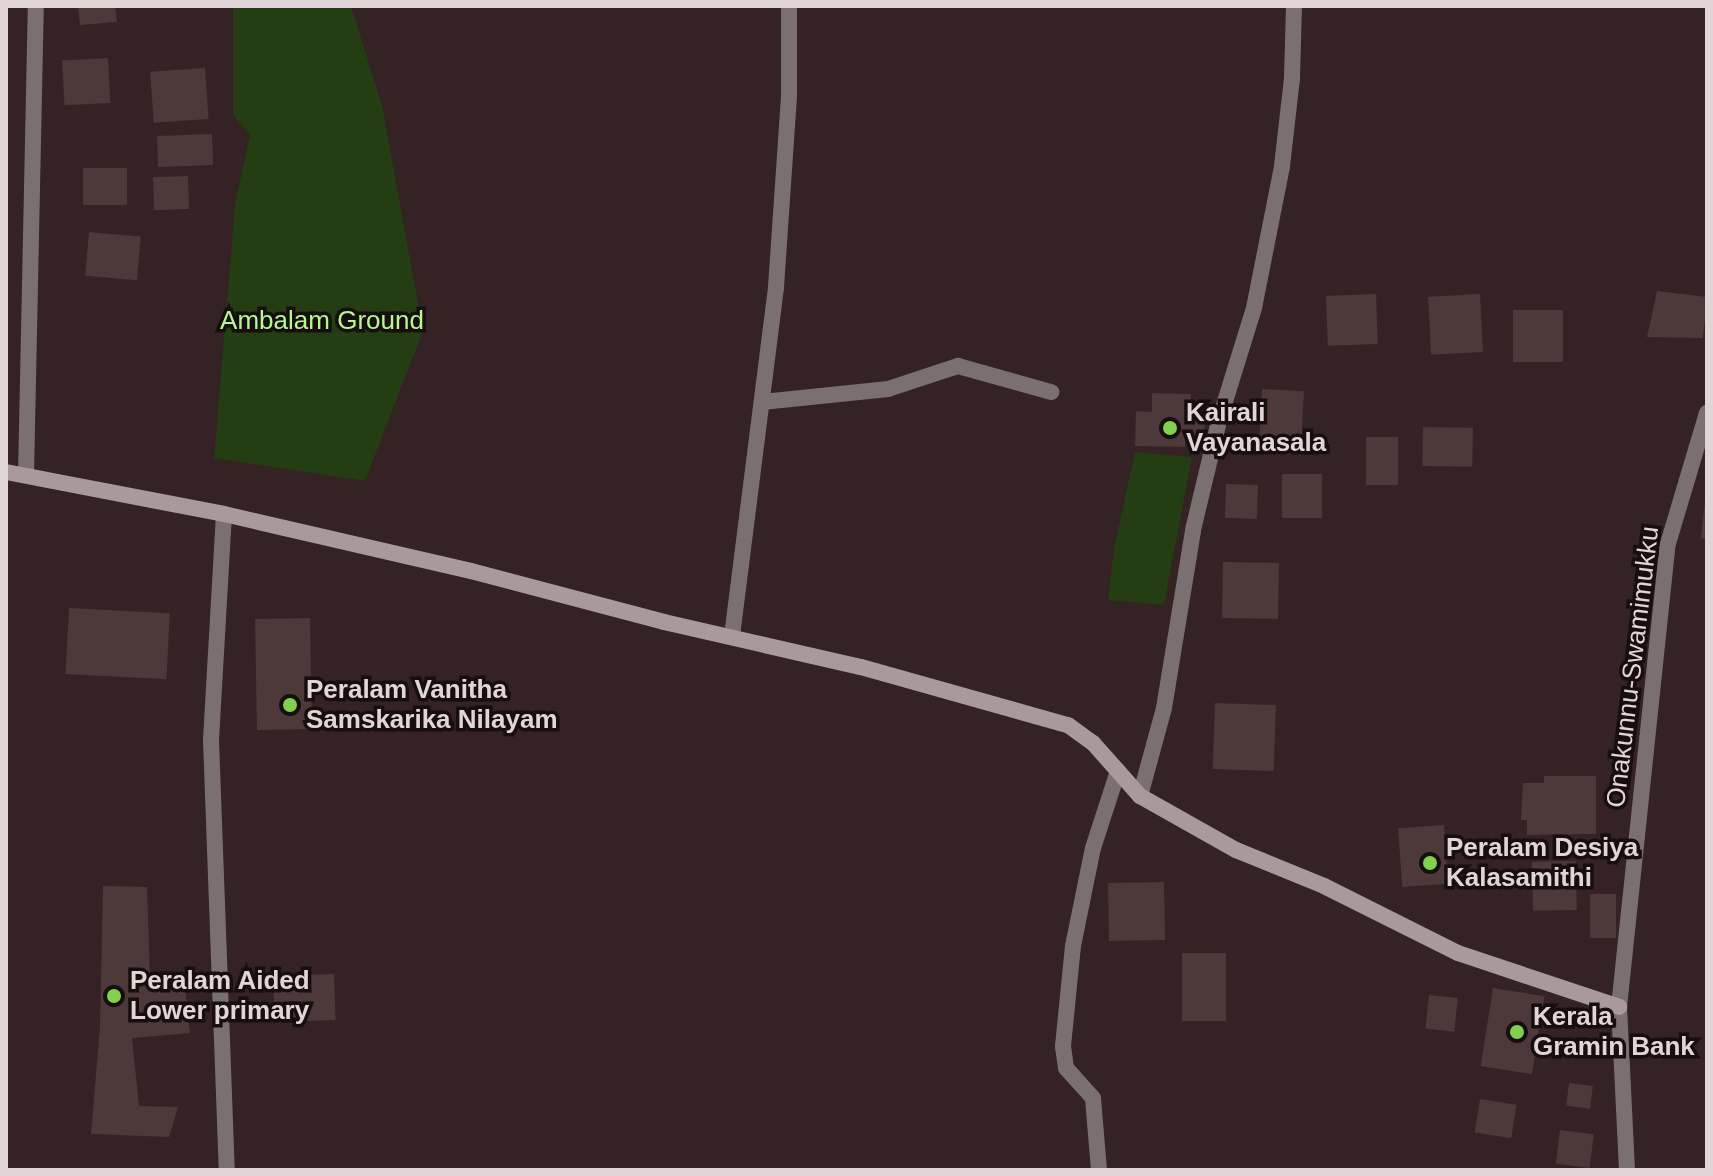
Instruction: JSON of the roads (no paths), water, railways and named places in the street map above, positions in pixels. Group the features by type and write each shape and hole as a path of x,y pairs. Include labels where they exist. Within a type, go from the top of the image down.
{"main road":[{"path":"6,472 224,514 986,699 1068,725 1093,743 1140,796 1236,850 1337,892 1458,953 1619,1007"}],"street":[{"path":"26,475 36,6"},
{"path":"732,636 762,402 782,198 789,94 789,6"},
{"path":"1140,796 1164,708 1193,530 1219,421 1254,308 1282,166 1292,78 1294,6"},
{"path":"762,402 888,389 958,366 1051,392"},
{"name":"Onakunnu-Swamimukku","path":"1627,1170 1619,1007 1667,547 1707,413"},
{"path":"224,514 211,740 227,1170"},
{"path":"1099,1170 1093,1098 1066,1068 1063,1046 1073,946 1093,848 1118,771"}],"place":[{"name":"Kairali Vayanasala","path":"1170,428"},
{"name":"Peralam Vanitha Samskarika Nilayam","path":"290,705"},
{"name":"Peralam Desiya Kalasamithi","path":"1430,863"},
{"name":"Peralam Aided Lower primary","path":"114,996"},
{"name":"Kerala Gramin Bank","path":"1517,1032"}],"park label":[{"name":"Ambalam Ground","path":"322,321"}]}
